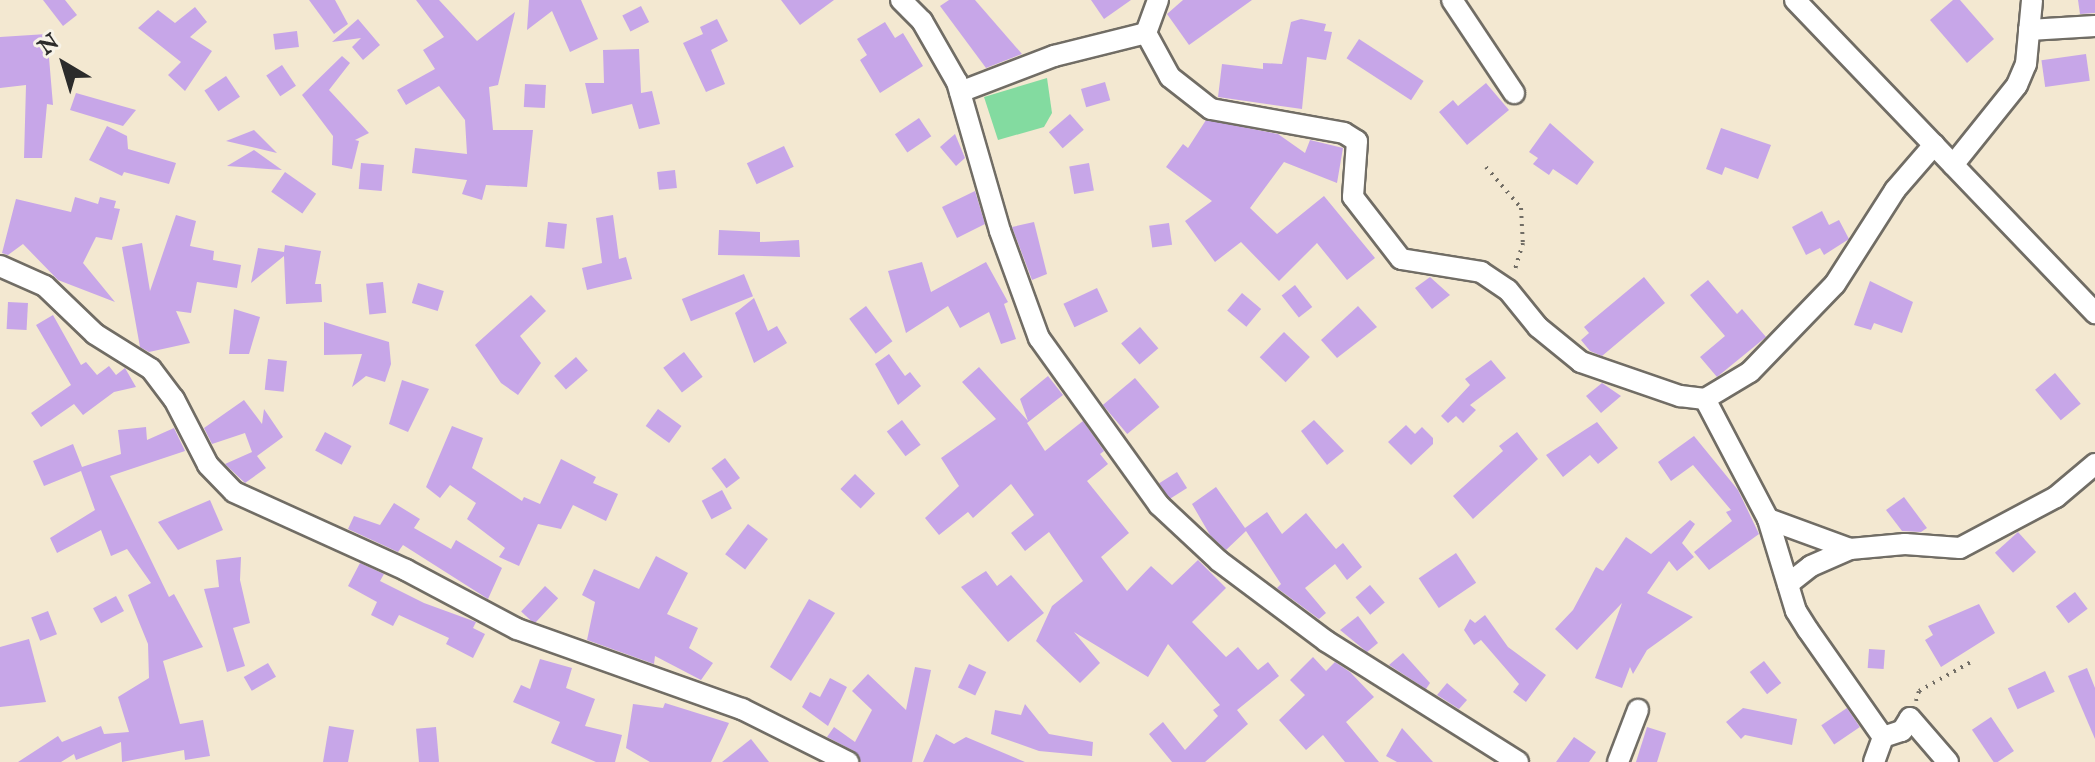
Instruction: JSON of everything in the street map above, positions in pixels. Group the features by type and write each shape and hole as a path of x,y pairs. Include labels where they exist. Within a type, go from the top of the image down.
{"street":[{"path":"901,0 938,46 960,92 1032,325 1159,505 1219,561 1326,641 1518,762"},
{"path":"1158,0 1146,33 1170,77 1211,109 1344,133 1357,141 1353,197 1401,259 1481,272 1508,290 1538,327 1581,362 1680,396 1705,399 1750,372 1835,284 1895,190 1934,145"},
{"path":"1452,0 1514,93"},
{"path":"1795,0 2095,313"},
{"path":"1953,165 2017,85 2026,64 2032,0"},
{"path":"2029,30 2095,26"},
{"path":"960,92 1054,56 1146,33"},
{"path":"0,266 45,286 95,334 151,369 174,399 214,473 234,492 406,570 517,629 742,709 848,762"},
{"path":"1705,399 1768,519 1796,611 1883,737"},
{"path":"1788,584 1811,566 1850,549 1972,545 2056,497 2095,464"},
{"path":"1768,519 1850,549"},
{"path":"1618,762 1638,710"},
{"path":"1883,737 1902,731 1910,718 1948,762"},
{"path":"1874,762 1883,737"}],"path":[{"path":"1486,167 1521,208 1523,243 1508,290"},
{"path":"1910,718 1919,691 1973,661"}],"green space":[{"path":"1047,78 1052,113 1044,127 998,140 984,97"}],"building":[{"path":"43,0 65,0 77,15 63,26"},
{"path":"309,0 335,0 348,24 334,34"},
{"path":"416,0 439,0 477,41 515,12 498,85 489,87 493,130 533,130 527,187 486,185 482,200 462,194 467,180 412,173 415,148 467,154 465,120 439,86 406,105 397,90 435,69 423,50 444,37"},
{"path":"529,0 581,0 598,39 570,52 552,11 527,30"},
{"path":"781,0 834,0 800,25"},
{"path":"949,0 975,0 1022,54 986,68 940,6"},
{"path":"1091,0 1131,0 1104,19"},
{"path":"1183,0 1252,0 1189,45 1167,14"},
{"path":"1953,0 1960,0 1994,39 1967,63 1930,20"},
{"path":"2078,0 2095,0 2095,13 2080,14"},
{"path":"641,6 649,22 630,32 622,16"},
{"path":"195,7 207,22 190,37 212,51 185,91 168,75 181,62 138,28 158,10 175,23"},
{"path":"358,19 380,45 363,60 352,47 361,38 332,42"},
{"path":"717,19 728,41 711,50 725,84 706,92 683,43 703,34 700,27"},
{"path":"1301,19 1326,24 1324,31 1332,32 1326,60 1307,57 1302,109 1218,97 1222,64 1263,69 1263,63 1282,64 1291,22"},
{"path":"885,22 895,38 903,33 923,66 880,93 860,60 867,55 857,39"},
{"path":"297,31 299,47 275,50 273,34"},
{"path":"47,34 53,105 47,104 42,158 24,158 26,85 0,88 0,37"},
{"path":"1359,39 1424,81 1411,100 1346,58"},
{"path":"639,49 641,93 652,91 660,124 639,129 632,104 592,114 585,83 604,83 603,50"},
{"path":"2086,54 2090,81 2045,87 2041,60"},
{"path":"342,56 350,63 329,90 369,133 355,140 359,141 352,169 332,165 333,136 302,95"},
{"path":"282,65 296,86 280,96 266,76"},
{"path":"226,76 240,97 218,111 204,91"},
{"path":"1105,82 1110,100 1086,107 1081,89"},
{"path":"1486,83 1509,110 1467,145 1439,112 1453,100 1458,106"},
{"path":"525,84 546,85 545,108 524,107"},
{"path":"76,93 136,110 123,126 70,110"},
{"path":"1070,114 1084,130 1063,148 1049,132"},
{"path":"919,118 931,136 907,152 895,134"},
{"path":"1206,120 1278,134 1305,153 1310,140 1343,148 1337,183 1284,162 1250,208 1277,234 1324,196 1375,258 1347,280 1317,243 1279,281 1241,242 1215,262 1185,221 1212,201 1166,167 1183,144 1188,148"},
{"path":"1550,123 1594,162 1577,185 1553,169 1549,175 1533,164 1538,158 1529,152"},
{"path":"107,126 127,136 128,149 176,163 169,184 124,172 122,176 89,160"},
{"path":"1721,128 1771,145 1758,179 1725,167 1722,175 1706,169"},
{"path":"254,130 277,153 226,141"},
{"path":"955,134 965,158 956,166 940,147"},
{"path":"784,146 794,167 757,184 747,163"},
{"path":"254,150 282,170 227,166"},
{"path":"361,163 384,165 382,191 359,189"},
{"path":"1089,163 1094,191 1074,194 1069,166"},
{"path":"675,170 677,188 659,190 657,172"},
{"path":"285,172 316,194 302,213 271,192"},
{"path":"975,191 985,224 957,238 942,207"},
{"path":"75,197 98,204 100,197 116,201 114,208 120,209 112,240 96,237 83,263 115,302 58,280 23,244 8,255 2,253 16,199 71,212"},
{"path":"1822,211 1829,225 1839,220 1849,239 1824,255 1820,248 1806,255 1792,227"},
{"path":"176,215 196,221 190,246 214,251 213,260 241,265 237,288 197,282 191,313 176,311 190,343 149,352 140,347 122,247 142,243 150,291"},
{"path":"613,215 619,259 626,257 632,279 587,290 582,268 602,263 596,218"},
{"path":"548,222 567,224 564,249 545,247"},
{"path":"1034,222 1047,274 1032,280 1012,227"},
{"path":"1169,223 1172,245 1152,248 1149,226"},
{"path":"719,230 760,232 760,242 799,240 800,257 718,255"},
{"path":"285,245 321,251 315,284 321,284 322,302 286,304 284,256 251,283 258,248 284,252"},
{"path":"922,262 931,292 986,262 1008,302 1004,304 1016,339 1001,344 989,312 960,328 948,306 906,333 888,271"},
{"path":"744,274 753,296 691,321 682,299"},
{"path":"1430,277 1450,295 1432,309 1415,288"},
{"path":"1644,277 1665,303 1602,356 1590,351 1581,340 1589,333 1584,327"},
{"path":"1708,280 1737,314 1742,309 1766,337 1717,377 1700,357 1725,336 1690,295"},
{"path":"1870,281 1913,302 1902,333 1874,323 1871,330 1854,325"},
{"path":"383,282 386,313 369,315 366,284"},
{"path":"418,283 444,291 438,311 412,303"},
{"path":"1295,285 1312,307 1299,318 1282,295"},
{"path":"1097,288 1108,312 1074,327 1063,304"},
{"path":"1242,293 1261,309 1246,327 1227,311"},
{"path":"531,295 546,311 520,336 541,363 518,395 501,383 475,345"},
{"path":"754,298 768,331 777,326 787,343 754,363 735,313"},
{"path":"8,302 28,303 27,330 7,329"},
{"path":"866,306 892,341 876,354 849,319"},
{"path":"1358,306 1377,327 1337,358 1321,340"},
{"path":"234,309 260,317 249,354 229,354"},
{"path":"53,315 81,365 86,362 97,375 109,366 116,375 125,368 136,387 114,392 83,415 74,404 41,427 31,413 71,385 36,325"},
{"path":"324,322 389,342 391,364 385,382 366,376 352,387 362,354 324,355"},
{"path":"1140,327 1158,348 1140,365 1121,343"},
{"path":"1284,332 1310,357 1286,382 1260,357"},
{"path":"684,352 703,377 682,392 663,368"},
{"path":"889,354 905,376 910,372 921,386 898,405 875,364"},
{"path":"576,357 588,371 566,390 554,376"},
{"path":"268,359 287,361 284,392 265,390"},
{"path":"1491,360 1506,378 1470,405 1476,410 1463,423 1456,416 1448,423 1441,416 1470,385 1465,379"},
{"path":"979,367 1028,421 1020,399 1048,376 1063,395 1027,423 1045,451 1083,421 1104,451 1100,454 1108,464 1087,481 1129,533 1101,557 1127,591 1151,566 1172,585 1198,560 1226,588 1192,622 1226,657 1238,647 1258,670 1268,662 1279,676 1237,710 1248,724 1205,762 1172,762 1149,734 1163,722 1185,750 1218,716 1213,710 1220,705 1168,644 1148,677 1074,632 1100,663 1080,683 1036,641 1052,606 1083,581 1049,532 1025,551 1011,533 1034,515 1011,484 973,518 968,512 939,535 925,518 959,486 941,458 996,419 962,382"},
{"path":"2055,373 2081,404 2061,420 2035,390"},
{"path":"1135,378 1159,407 1127,434 1103,405"},
{"path":"402,380 429,389 408,432 389,424"},
{"path":"1602,383 1621,396 1601,413 1586,396"},
{"path":"244,400 262,424 264,409 283,437 257,456 266,468 245,483 225,464 252,452 245,433 212,444 204,428"},
{"path":"658,409 681,426 669,443 646,426"},
{"path":"902,420 921,445 905,456 887,431"},
{"path":"1314,420 1344,451 1327,465 1301,431"},
{"path":"1597,422 1618,448 1598,464 1590,455 1563,477 1546,455"},
{"path":"1406,425 1415,434 1422,427 1433,438 1433,444 1411,465 1388,442"},
{"path":"452,426 483,438 472,468 522,501 524,497 540,504 561,459 596,477 593,483 618,494 606,521 573,505 561,529 538,524 519,566 499,557 505,548 467,519 476,503 450,485 440,498 426,487"},
{"path":"146,427 147,440 174,428 185,451 110,476 169,597 174,594 203,647 163,661 180,724 203,720 210,756 185,760 184,750 122,762 121,742 76,760 74,754 61,762 18,762 58,736 62,742 101,726 104,734 129,732 118,697 149,678 148,644 128,595 151,583 127,549 111,556 101,530 57,553 50,538 95,510 81,471 44,486 33,461 73,444 82,467 121,454 118,430"},
{"path":"325,432 351,446 342,465 315,451"},
{"path":"1517,432 1538,459 1473,519 1453,496 1503,451 1499,446"},
{"path":"1694,436 1738,490 1759,534 1709,570 1694,552 1732,521 1726,512 1731,510 1693,465 1671,481 1658,462"},
{"path":"725,458 740,478 726,488 711,468"},
{"path":"1177,472 1187,488 1169,499 1159,483"},
{"path":"855,474 875,493 861,509 840,489"},
{"path":"1216,487 1245,528 1267,512 1282,534 1306,513 1336,549 1343,543 1362,567 1347,580 1335,564 1305,588 1326,613 1319,619 1277,588 1281,584 1246,531 1226,550 1210,535 1192,504"},
{"path":"722,490 732,509 712,519 702,501"},
{"path":"1904,497 1927,528 1921,532 1902,531 1886,510"},
{"path":"210,500 223,530 178,550 158,522"},
{"path":"394,503 420,519 414,528 451,549 456,540 502,568 488,599 403,545 398,552 348,529 354,516 380,525"},
{"path":"1690,520 1695,524 1682,543 1694,557 1677,571 1669,561 1647,593 1693,617 1647,650 1633,674 1630,667 1622,688 1595,678 1622,603 1577,650 1555,629 1573,610 1596,567 1603,571 1626,537 1651,554"},
{"path":"748,524 768,539 745,569 725,554"},
{"path":"2018,532 2036,552 2013,573 1995,553"},
{"path":"1456,553 1476,583 1439,608 1419,578"},
{"path":"656,556 688,573 667,614 698,628 689,648 713,663 701,680 655,656 654,664 587,640 595,602 582,595 594,569 639,589"},
{"path":"241,557 240,580 250,623 233,628 245,666 227,672 204,589 219,587 216,560"},
{"path":"360,563 384,574 380,581 424,603 476,622 473,628 485,634 473,658 446,644 449,638 399,615 393,626 371,615 377,602 348,586"},
{"path":"986,571 997,586 1011,575 1044,613 1008,642 961,587"},
{"path":"1370,585 1385,603 1370,615 1355,597"},
{"path":"545,586 558,598 534,624 521,612"},
{"path":"2075,592 2088,609 2068,623 2056,606"},
{"path":"116,596 124,611 101,623 93,608"},
{"path":"809,599 835,613 791,681 770,667"},
{"path":"1979,604 1995,633 1941,667 1925,640 1933,635 1928,626"},
{"path":"48,611 57,634 40,641 31,617"},
{"path":"1485,615 1508,647 1546,675 1526,702 1513,692 1519,684 1481,640 1474,645 1464,630 1470,619 1475,623"},
{"path":"1358,616 1378,643 1367,652 1340,630"},
{"path":"29,639 46,702 0,707 0,647"},
{"path":"1869,649 1885,650 1884,669 1868,668"},
{"path":"1403,653 1430,683 1426,689 1389,665"},
{"path":"1313,657 1326,671 1335,662 1350,672 1374,697 1346,722 1379,762 1345,762 1323,735 1306,750 1279,720 1305,695 1290,680"},
{"path":"540,659 572,668 566,688 595,699 585,726 622,735 615,762 596,762 551,743 560,722 513,702 521,685 530,689"},
{"path":"1764,661 1781,683 1767,694 1750,672"},
{"path":"268,663 276,677 252,691 244,677"},
{"path":"969,664 986,672 975,696 958,688"},
{"path":"915,667 931,670 912,762 861,762 854,751 827,737 834,727 855,742 872,710 852,691 868,674 906,710"},
{"path":"2087,668 2095,688 2095,739 2068,676"},
{"path":"2045,671 2055,692 2018,709 2008,688"},
{"path":"830,678 847,687 828,726 802,707 810,692 820,697"},
{"path":"1447,683 1467,700 1459,709 1437,695"},
{"path":"665,703 729,723 711,762 650,762 626,748 633,704 663,708"},
{"path":"1025,704 1049,734 1093,742 1092,756 1039,751 991,734 995,710 1021,715"},
{"path":"1743,708 1797,719 1792,745 1745,735 1741,739 1726,722"},
{"path":"1847,708 1860,727 1834,744 1821,725"},
{"path":"1991,717 2014,751 1994,762 1972,730"},
{"path":"329,726 354,730 348,762 323,762"},
{"path":"436,727 439,762 419,762 416,729"},
{"path":"1647,727 1666,733 1657,762 1636,762"},
{"path":"1402,728 1433,762 1397,762 1386,756"},
{"path":"936,734 954,744 966,737 1025,762 923,762"},
{"path":"1574,737 1596,752 1589,762 1556,762"},
{"path":"751,739 769,762 722,762"}]}
